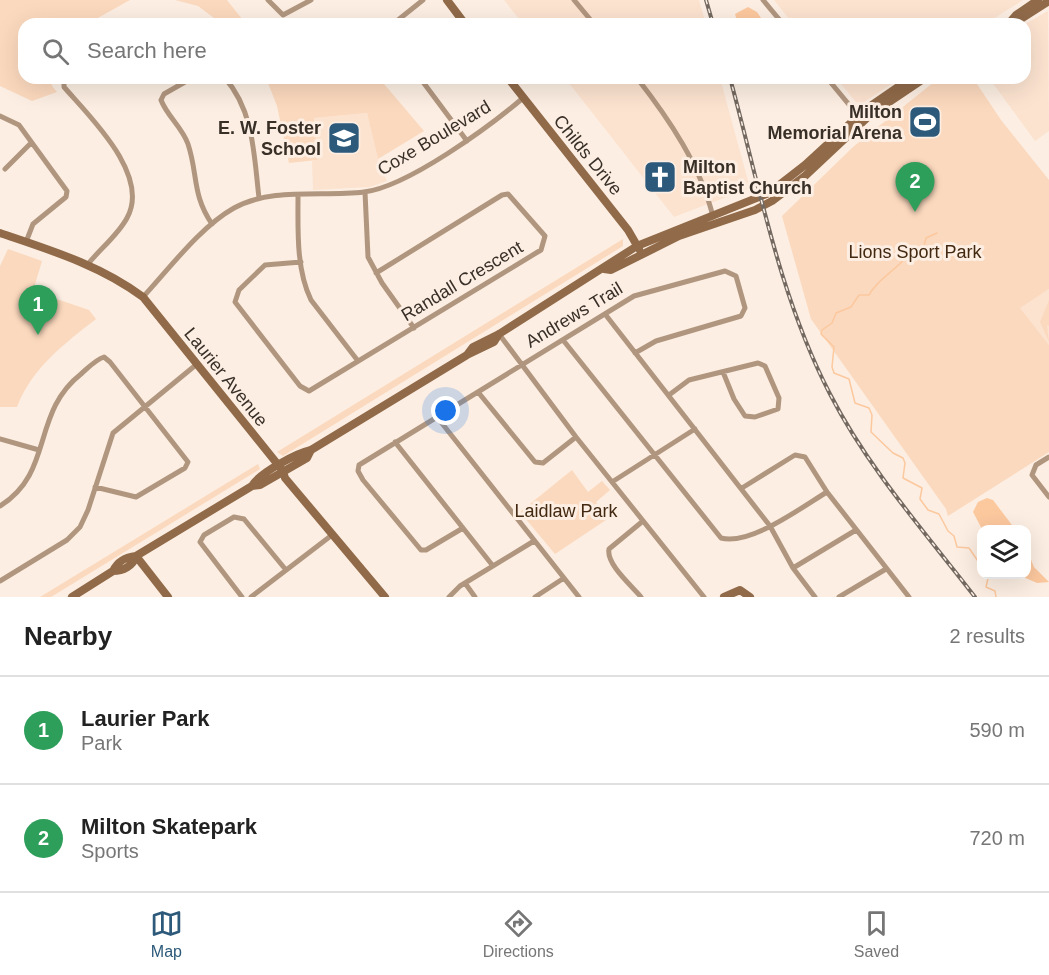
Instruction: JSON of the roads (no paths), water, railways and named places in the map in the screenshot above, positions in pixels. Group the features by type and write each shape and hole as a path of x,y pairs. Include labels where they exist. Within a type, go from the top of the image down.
{"main road":[{"path":"447,0 460,18"},
{"path":"1013,18 1045,2"},
{"name":"Childs Drive","path":"512,84 628,230 639,250"},
{"path":"639,250 713,215 769,193 903,84"},
{"path":"72,597 113,571 120,571 134,563 136,556 252,486 255,480 281,468 302,452 311,450 467,355 494,342 499,334 604,269 608,262 755,210 784,193 860,118 915,84"},
{"name":"Laurier Avenue","path":"0,233 88,264 113,276 143,297 281,468 285,478 385,597"},
{"path":"136,556 168,597"},
{"path":"724,597 740,590 750,597"}],"street":[{"path":"268,0 283,15 311,0"},
{"path":"400,18 423,0"},
{"path":"574,0 589,18"},
{"path":"763,0 778,18"},
{"path":"64,84 64,87 125,163 133,191 126,220 88,264"},
{"path":"182,84 164,94 161,100 183,131 189,146 197,199 212,224"},
{"path":"229,84 239,97 249,122 259,198"},
{"path":"424,84 466,141"},
{"path":"642,84 670,122 705,188 715,225"},
{"path":"832,84 860,118"},
{"name":"Coxe Boulevard","path":"143,297 212,224 234,208 259,198 365,192 401,179 466,141 523,98"},
{"path":"0,116 19,125 66,188 67,194 33,224 26,242"},
{"path":"5,169 32,143"},
{"path":"365,192 368,257 376,273 414,327"},
{"name":"Randall Crescent","path":"301,262 265,266 235,295 235,304 306,391 317,387 541,250 545,236 515,200 508,194 502,195 376,273"},
{"path":"298,196 301,262 306,289 311,300 358,361"},
{"name":"Andrews Trail","path":"463,528 426,550 420,550 363,480 358,471 359,465 634,296 725,272 736,276 745,308 741,316 656,340 635,353"},
{"path":"604,314 742,488 770,526 794,568 815,597"},
{"path":"499,334 576,437 704,597"},
{"path":"563,340 721,538 730,539 754,534 827,492"},
{"path":"0,506 27,483 51,410 58,396 66,386 100,358 106,358 187,460 186,466 135,496 95,488"},
{"path":"0,581 72,535 84,520 113,433 197,364"},
{"path":"669,395 688,380 723,372 763,364 779,398 778,409 755,417 745,416 734,399 723,372"},
{"path":"478,392 535,462 543,463 576,437"},
{"path":"436,417 579,597"},
{"path":"612,482 695,429"},
{"path":"0,439 39,450"},
{"path":"395,442 493,566"},
{"path":"742,488 799,455 805,457 827,492 909,597"},
{"path":"1049,457 1036,465 1032,475 1049,497"},
{"path":"242,597 200,542 204,535 234,517 244,519 286,570"},
{"path":"640,597 612,561 608,552 643,521"},
{"path":"794,568 856,530"},
{"path":"251,597 332,535"},
{"path":"449,597 465,583 534,541"},
{"path":"839,597 886,569"},
{"path":"535,597 564,578"},
{"path":"465,583 475,597"}],"waterway":[{"path":"937,233 926,238 923,250 919,253 910,250 869,295 859,295 851,307 836,313 832,323 822,330 821,334 834,347 832,367 834,373 849,379 855,403 869,408 872,415 871,432 893,453 903,458 905,463 903,478 922,488 920,499 928,510 939,514 948,531 954,536 957,547 969,548 977,560"},
{"path":"988,579 986,587 995,591 996,597"}],"railway":[{"path":"706,0 711,18"},
{"path":"732,84 772,239 812,357 830,394 862,448 898,499 975,597"}],"place":[{"name":"Milton Memorial Arena","path":"925,122"},
{"name":"E. W. Foster School","path":"344,138"},
{"name":"Milton Baptist Church","path":"660,177"},
{"name":"Milton Skatepark","path":"915,212"},
{"name":"Laurier Park","path":"38,335"}],"park label":[{"name":"Lions Sport Park","path":"915,252"},
{"name":"Laidlaw Park","path":"566,511"}]}
